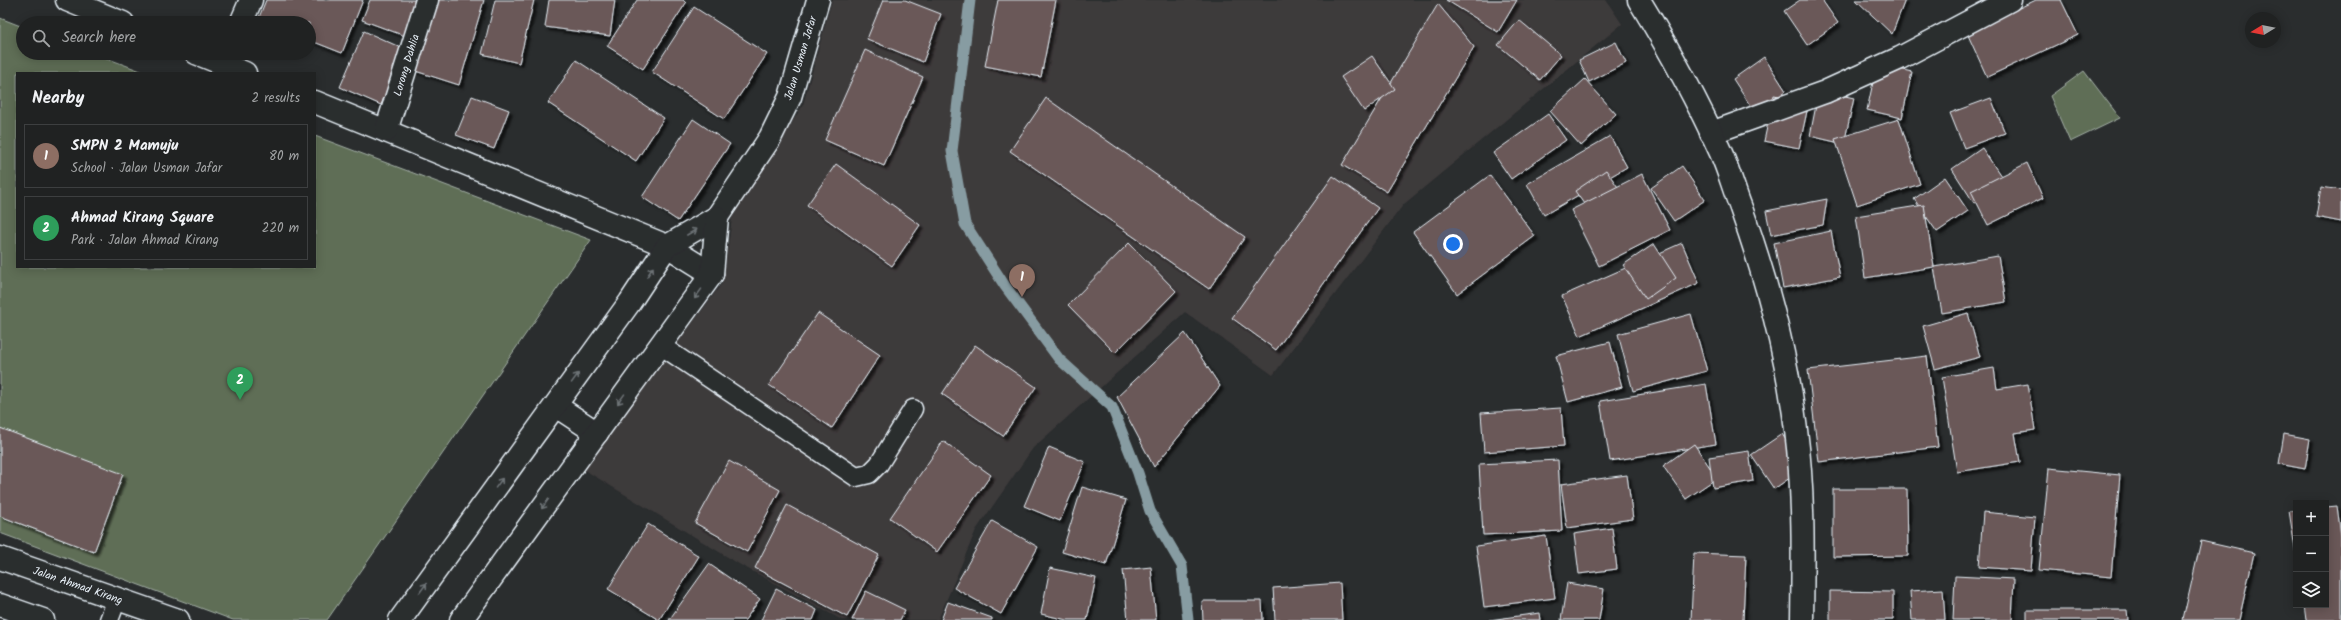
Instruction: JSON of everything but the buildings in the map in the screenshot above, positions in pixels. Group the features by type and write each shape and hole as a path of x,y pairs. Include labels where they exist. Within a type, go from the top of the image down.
{"street":[{"path":"67,0 106,16"},
{"path":"244,16 251,0"},
{"name":"Lorong Dahlia","path":"386,131 427,0"},
{"name":"Jalan Usman Jafar","path":"717,217 770,138 790,97 818,0"},
{"path":"1639,0 1668,48 1721,154 1758,256 1782,348 1796,430 1803,556 1802,620"},
{"path":"1711,133 1824,92 1900,58 2010,0"},
{"path":"227,60 244,72"},
{"path":"316,102 667,246 712,274"},
{"path":"400,620 556,406 630,302 667,246 717,217"},
{"path":"461,620 712,274 717,217"},
{"path":"556,406 597,433"},
{"name":"Jalan Ahmad Kirang","path":"0,558 178,620"},
{"path":"0,605 42,620"}],"lane":[{"path":"660,345 856,476 869,474 880,464 913,409"},
{"path":"109,620 118,599"}],"shaded area":[{"path":"832,0 1606,0 1622,24 1404,204 1273,375 1185,312 1033,448 976,530 938,620 842,620 739,564 583,469 723,282 732,218 803,105"}],"green space":[{"path":"0,18 16,24 16,60 112,60 143,72 16,72 16,268 316,268 316,136 591,240 327,620 233,620 0,533"},
{"path":"2084,71 2120,118 2070,142 2050,96"}],"waterway":[{"path":"970,0 952,151 965,224 1005,286 1059,359 1112,407 1138,473 1150,511 1182,566 1188,620"}],"place":[{"name":"SMPN 2 Mamuju","path":"1022,297"},
{"name":"Ahmad Kirang Square","path":"240,400"}]}
